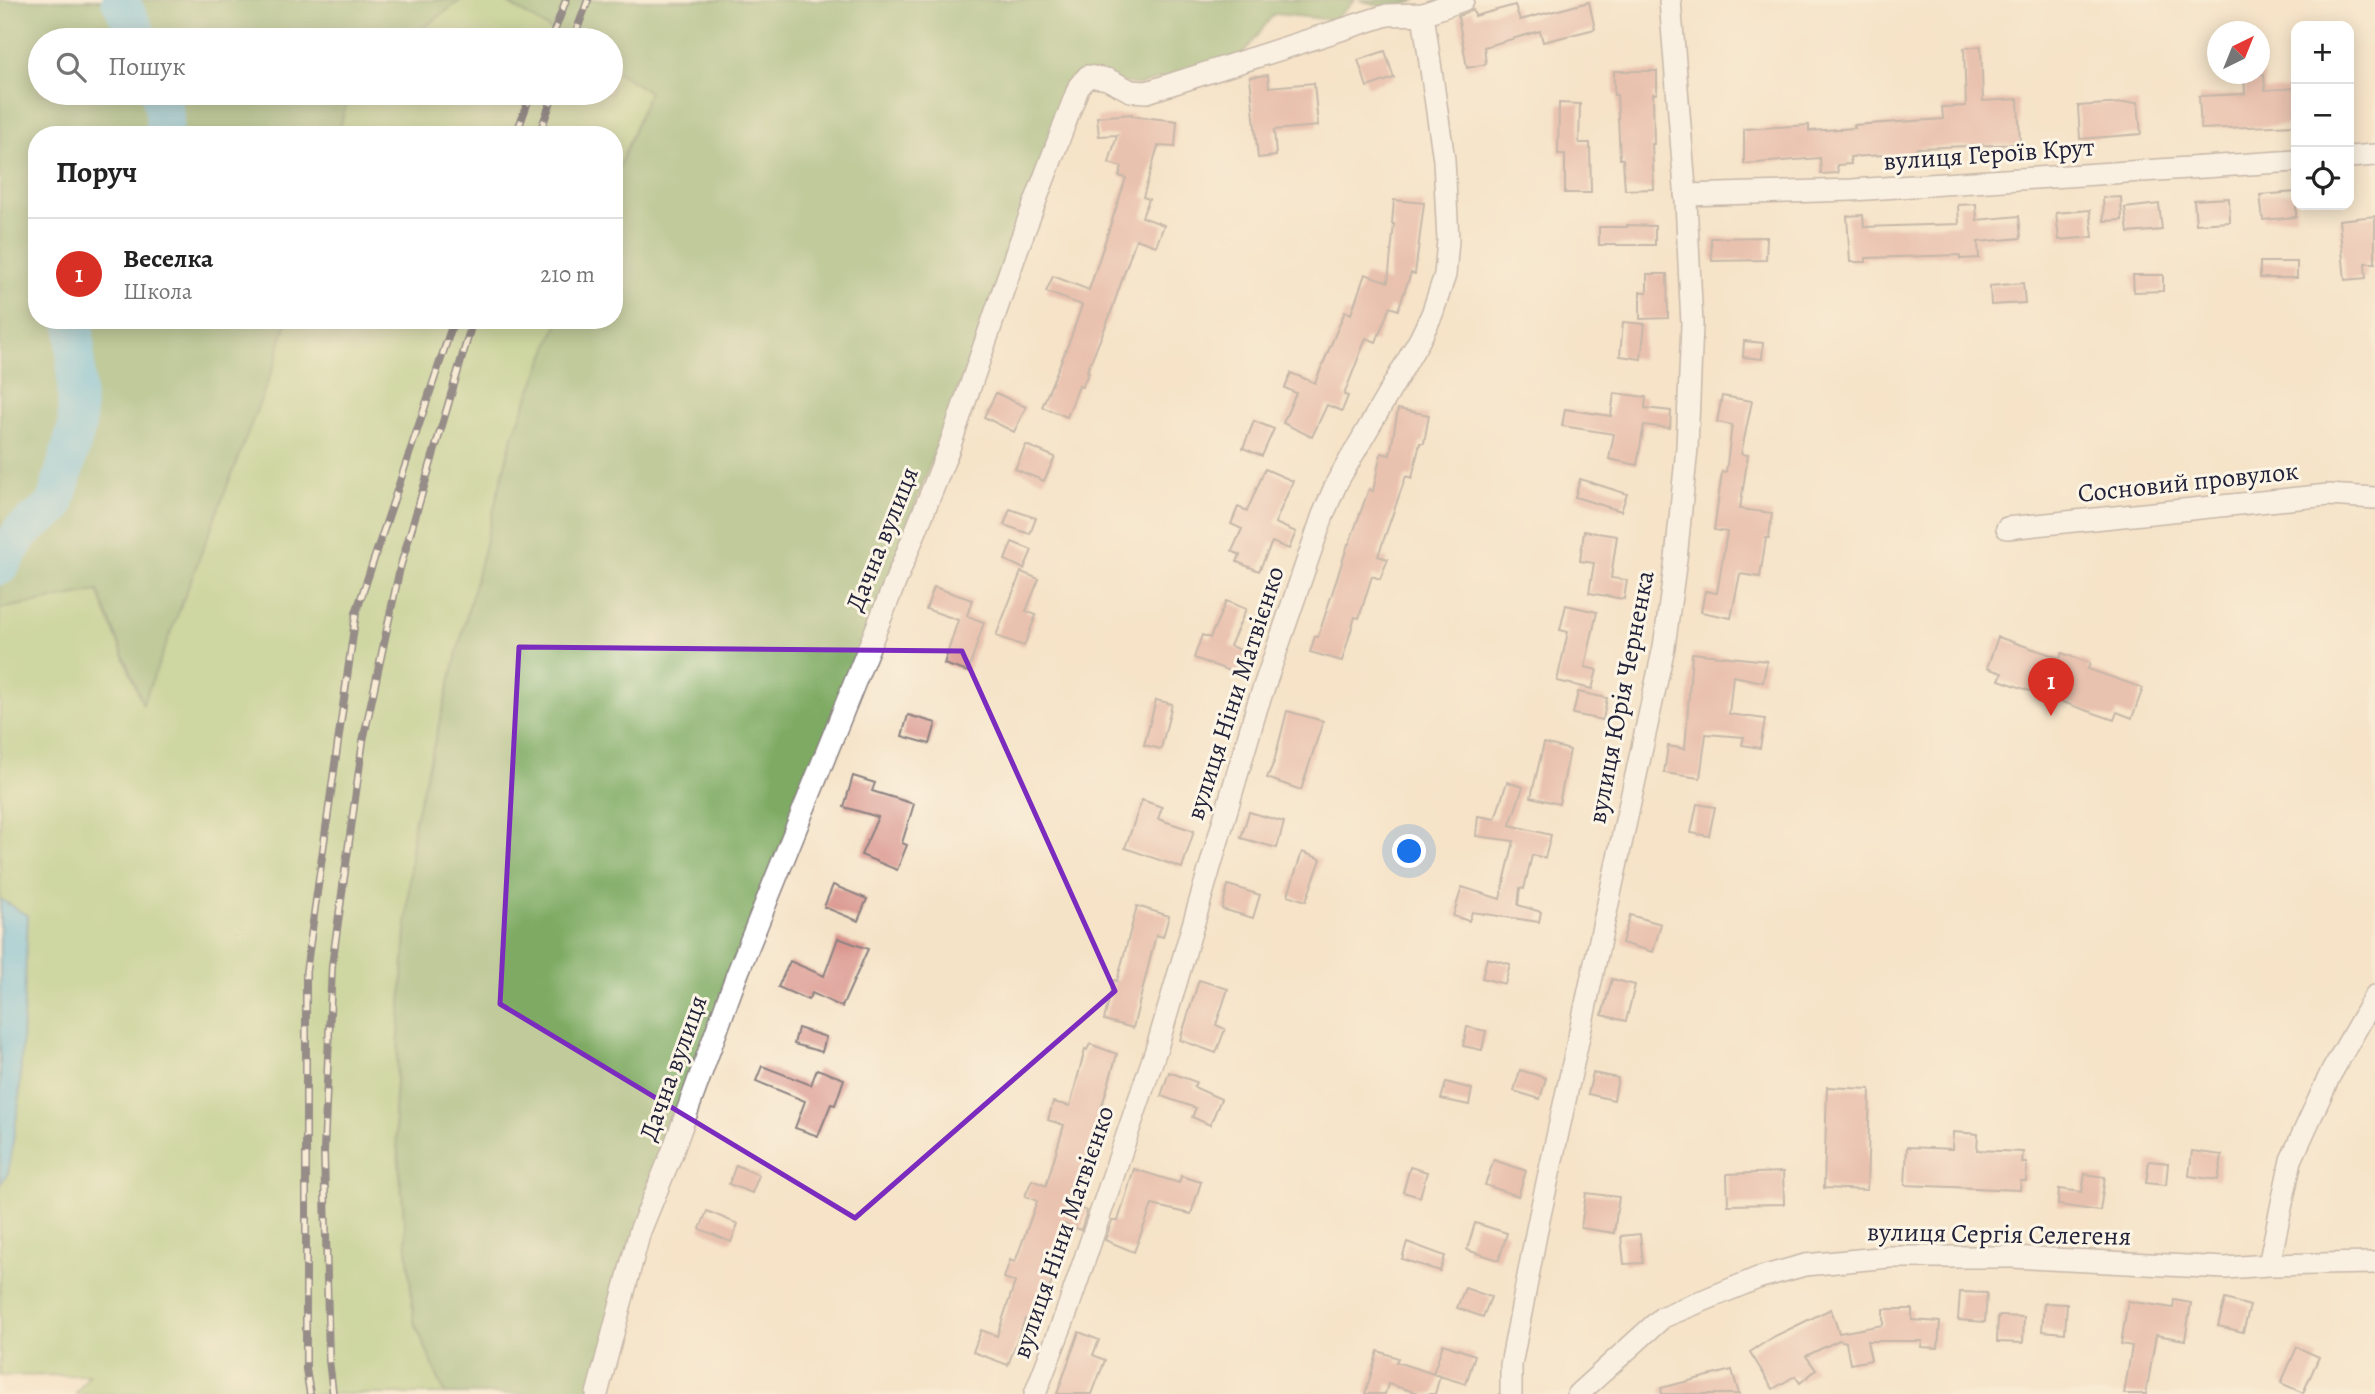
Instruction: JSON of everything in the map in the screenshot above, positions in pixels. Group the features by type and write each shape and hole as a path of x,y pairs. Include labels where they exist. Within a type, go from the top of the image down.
{"street":[{"name":"Дачна вулиця","path":"597,1394 640,1231 673,1153 736,977 948,451 1017,250 1079,86 1088,76 1107,79 1130,91 1147,92 1387,15 1423,14 1463,0"},
{"name":"вулиця Юрія Черненка","path":"1511,1394 1511,1365 1538,1224 1664,647 1676,559 1687,448 1692,324 1670,0"},
{"name":"вулиця Ніни Матвієнко","path":"1035,1394 1067,1311 1158,1044 1257,707 1323,515 1337,482 1420,339 1445,275 1448,240 1444,160 1423,14"},
{"path":"2354,157 2375,155"},
{"name":"вулиця Героїв Крут","path":"1685,195 1852,190 2291,160"},
{"name":"Сосновий провулок","path":"2007,528 2328,495 2375,498"},
{"path":"2269,1265 2291,1160 2330,1075 2375,996"},
{"name":"вулиця Сергія Селегеня","path":"1578,1394 1663,1317 1758,1278 1805,1265 1889,1257 2012,1257 2225,1268 2375,1263"}],"highlighted area":[{"path":"519,647 962,651 1115,991 855,1218 500,1004"}],"green space":[{"path":"0,0 461,0 423,28 28,28 28,105 346,105 340,126 28,126 28,329 285,329 276,360 143,704 98,591 0,609"},
{"path":"461,0 503,0 548,28 423,28"},
{"path":"503,0 1355,0 1334,20 1274,14 1242,55 1138,85 1075,75 867,634 590,1394 445,1394 414,1321 394,1111 413,827 512,438 555,329 623,329 623,157 649,92 623,76 623,28 548,28"},
{"path":"1359,0 1417,0 1391,9"},
{"path":"623,76 649,92 623,157 623,126 340,126 346,105 623,105"},
{"path":"285,329 555,329 512,438 413,827 394,1111 414,1321 445,1394 76,1394 89,1375 0,1376 0,1184 8,1172 28,916 0,899 0,609 98,591 142,703 276,360"}],"water":[{"path":"0,899 28,916 19,1103 8,1173 0,1184"}],"building":[{"path":"1589,2 1595,29 1543,42 1540,31 1484,47 1486,64 1467,68 1458,16 1473,10 1475,16 1515,5 1520,20"},
{"path":"1981,46 1983,101 2018,99 2020,144 1917,148 1918,153 1850,157 1851,164 1837,165 1838,173 1821,174 1820,158 1744,164 1744,129 1809,125 1809,131 1943,119 1942,107 1966,106 1964,48"},
{"path":"1385,51 1394,78 1367,87 1358,60"},
{"path":"1614,71 1657,71 1657,94 1653,94 1654,189 1625,190 1623,159 1620,159 1617,95 1614,95"},
{"path":"1268,75 1269,87 1314,83 1318,126 1274,130 1276,156 1258,158 1250,77"},
{"path":"2244,84 2265,84 2265,90 2291,88 2291,125 2201,129 2199,96 2245,94"},
{"path":"2138,102 2141,134 2080,139 2078,106"},
{"path":"1559,103 1580,104 1579,143 1590,143 1591,193 1565,193 1565,154 1558,154"},
{"path":"1132,114 1177,121 1175,147 1158,146 1143,197 1149,199 1142,217 1164,225 1156,246 1136,239 1109,318 1087,371 1089,372 1082,387 1079,386 1067,417 1042,407 1082,305 1046,292 1053,276 1089,290 1126,178 1119,176 1122,167 1109,163 1117,135 1099,136 1097,117"},
{"path":"2291,192 2291,210 2296,210 2296,217 2263,220 2260,195"},
{"path":"2121,197 2122,220 2104,221 2103,198"},
{"path":"2229,198 2230,222 2196,224 2194,200"},
{"path":"1394,200 1424,203 1415,274 1411,273 1398,310 1390,307 1376,342 1366,338 1344,395 1348,396 1342,411 1327,405 1312,437 1283,423 1296,393 1285,388 1291,373 1315,383 1345,311 1351,314 1365,274 1388,282"},
{"path":"1976,204 1977,220 2019,216 2021,238 1978,242 1979,258 1960,259 1960,255 1866,258 1866,262 1850,262 1847,216 1863,215 1864,227 1959,224 1958,205"},
{"path":"2159,204 2162,230 2128,233 2125,208"},
{"path":"2090,210 2093,237 2059,240 2056,213"},
{"path":"2375,216 2375,263 2365,263 2366,278 2345,280 2339,220"},
{"path":"1655,226 1655,245 1599,245 1599,227"},
{"path":"1767,237 1766,260 1712,261 1711,238"},
{"path":"2260,262 2297,262 2297,278 2260,278"},
{"path":"1647,274 1667,274 1668,318 1640,319 1640,292 1647,292"},
{"path":"2133,275 2163,275 2163,291 2134,292"},
{"path":"2023,283 2025,303 1991,305 1990,286"},
{"path":"1623,322 1645,324 1641,359 1620,356"},
{"path":"1744,341 1763,343 1762,359 1743,357"},
{"path":"996,393 1026,407 1014,432 984,417"},
{"path":"1614,393 1646,397 1645,408 1671,411 1670,428 1644,425 1637,465 1609,459 1614,434 1562,426 1565,409 1611,416"},
{"path":"1722,396 1752,401 1741,454 1748,455 1740,509 1772,513 1760,577 1740,574 1731,618 1701,612 1705,591 1717,593 1727,532 1714,530 1732,425 1717,422"},
{"path":"1398,409 1429,415 1424,443 1420,443 1412,478 1406,476 1378,556 1388,559 1380,579 1372,576 1359,618 1355,617 1342,661 1310,652 1315,636 1318,637 1369,489 1373,491 1381,453 1390,455"},
{"path":"1254,421 1274,429 1262,456 1243,448"},
{"path":"1026,445 1055,457 1044,481 1015,469"},
{"path":"1265,469 1293,481 1275,523 1296,532 1289,549 1272,542 1259,571 1237,562 1240,555 1232,551 1242,529 1231,524 1238,507 1247,511"},
{"path":"1580,479 1627,494 1621,511 1575,497"},
{"path":"1010,509 1036,518 1030,534 1004,525"},
{"path":"1584,531 1617,536 1611,578 1627,580 1624,599 1589,593 1594,563 1580,561"},
{"path":"1012,542 1032,550 1024,569 1005,560"},
{"path":"1021,572 1039,579 1026,611 1036,615 1024,646 996,636"},
{"path":"934,587 972,600 967,616 984,622 968,672 944,664 958,620 926,609"},
{"path":"1226,601 1246,609 1230,646 1249,653 1241,675 1194,658 1202,635 1210,638"},
{"path":"1566,605 1597,612 1585,667 1597,670 1592,689 1557,681 1568,632 1560,630"},
{"path":"1998,637 2060,658 2062,653 2090,663 2088,669 2143,688 2132,718 2117,712 2114,720 1999,680 2002,673 1987,668"},
{"path":"1692,653 1767,661 1763,682 1733,676 1729,714 1765,719 1760,748 1742,745 1744,737 1706,734 1700,778 1664,773 1668,746 1685,749"},
{"path":"1578,692 1607,698 1603,720 1573,714"},
{"path":"1156,700 1172,704 1161,749 1144,745"},
{"path":"1287,711 1323,721 1301,790 1267,778 1274,762"},
{"path":"908,715 936,723 930,744 902,736"},
{"path":"1544,743 1570,750 1559,804 1531,797"},
{"path":"853,776 875,783 872,791 914,804 902,843 907,845 897,870 861,855 878,817 844,807"},
{"path":"1507,782 1523,787 1510,825 1551,835 1545,858 1532,855 1524,889 1520,888 1518,905 1541,912 1539,922 1472,912 1469,921 1453,916 1462,887 1500,899 1514,841 1476,836 1478,816 1495,819"},
{"path":"1142,800 1162,807 1158,819 1194,831 1182,868 1125,848"},
{"path":"1697,804 1715,807 1709,836 1691,833"},
{"path":"1249,812 1284,822 1277,848 1241,838"},
{"path":"1302,852 1321,859 1306,901 1288,895"},
{"path":"833,885 867,899 858,921 824,907"},
{"path":"1228,885 1260,895 1253,918 1222,909"},
{"path":"1137,906 1169,916 1163,937 1156,935 1133,1028 1104,1020"},
{"path":"1630,915 1661,924 1653,952 1622,943"},
{"path":"838,938 868,949 842,1007 812,993 808,1000 778,987 790,961 824,976"},
{"path":"1487,958 1510,964 1505,984 1482,978"},
{"path":"1612,979 1635,985 1626,1021 1602,1015"},
{"path":"1199,980 1228,989 1216,1025 1225,1029 1216,1053 1180,1040"},
{"path":"1467,1027 1486,1031 1482,1050 1463,1046"},
{"path":"798,1028 826,1037 822,1052 794,1044"},
{"path":"1090,1044 1117,1054 1091,1144 1094,1145 1074,1206 1087,1211 1081,1230 1065,1224 1048,1273 1054,1275 1048,1293 1046,1292 1036,1322 1025,1319 1008,1365 973,1352 981,1330 997,1336 1015,1282 1004,1278 1010,1260 1015,1262 1037,1201 1025,1196 1032,1180 1046,1186 1064,1125 1048,1120 1053,1102 1070,1106 1085,1049 1087,1050"},
{"path":"762,1066 811,1085 817,1069 844,1079 835,1105 831,1104 818,1136 795,1128 805,1101 756,1081"},
{"path":"1520,1070 1546,1078 1540,1099 1514,1091"},
{"path":"1169,1072 1196,1082 1194,1087 1221,1099 1210,1125 1192,1117 1196,1108 1161,1096"},
{"path":"1593,1073 1618,1078 1614,1100 1588,1094"},
{"path":"1446,1082 1472,1089 1469,1105 1441,1099"},
{"path":"1827,1087 1870,1089 1867,1190 1824,1188"},
{"path":"1953,1132 1978,1134 1977,1150 2023,1152 2022,1163 2027,1163 2026,1181 2021,1181 2020,1190 1905,1185 1907,1147 1952,1149"},
{"path":"2192,1151 2222,1155 2218,1180 2189,1176"},
{"path":"1494,1160 1526,1171 1518,1196 1485,1185"},
{"path":"2149,1161 2168,1163 2166,1185 2146,1183"},
{"path":"736,1165 759,1175 752,1193 729,1184"},
{"path":"1410,1167 1427,1172 1420,1197 1403,1192"},
{"path":"1134,1169 1179,1183 1181,1176 1201,1182 1191,1214 1152,1205 1134,1252 1105,1240 1112,1221 1118,1221"},
{"path":"1783,1172 1784,1204 1728,1205 1727,1174"},
{"path":"2085,1174 2105,1177 2100,1211 2058,1205 2059,1189 2082,1192"},
{"path":"1586,1193 1619,1197 1614,1233 1581,1228"},
{"path":"707,1211 738,1224 731,1242 700,1229"},
{"path":"1475,1223 1507,1233 1499,1260 1467,1250"},
{"path":"1640,1234 1643,1263 1624,1264 1621,1236"},
{"path":"1407,1242 1445,1256 1440,1271 1402,1259"},
{"path":"1465,1288 1491,1297 1483,1317 1457,1308"},
{"path":"1960,1292 1987,1293 1985,1322 1958,1320"},
{"path":"2225,1299 2250,1306 2243,1332 2218,1326"},
{"path":"2174,1300 2191,1303 2185,1340 2156,1335 2146,1394 2124,1394 2132,1346 2121,1344 2128,1301 2173,1308"},
{"path":"2044,1303 2067,1304 2065,1333 2042,1331"},
{"path":"1831,1309 1839,1333 1883,1325 1883,1309 1912,1309 1912,1320 1940,1322 1938,1348 1921,1347 1922,1341 1867,1341 1871,1360 1850,1364 1846,1342 1839,1340 1806,1356 1816,1370 1800,1383 1795,1376 1773,1389 1750,1352 1775,1336"},
{"path":"1998,1316 2024,1317 2023,1343 1997,1342"},
{"path":"1079,1332 1099,1340 1093,1355 1105,1360 1092,1394 1057,1394"},
{"path":"1443,1344 1475,1355 1466,1384 1433,1374"},
{"path":"2297,1347 2319,1357 2303,1393 2281,1383"},
{"path":"1378,1351 1398,1358 1396,1362 1440,1376 1435,1394 1421,1394 1388,1384 1385,1394 1365,1394"},
{"path":"1732,1370 1739,1394 1662,1394 1661,1388"}],"waterway":[{"path":"120,0 134,28"},
{"path":"162,105 164,126"},
{"path":"0,566 21,532 54,507 77,426 75,329"}],"railway":[{"path":"556,28 566,0"},
{"path":"578,28 588,0"},
{"path":"519,126 527,105"},
{"path":"542,126 550,105"},
{"path":"310,1394 306,1369 306,972 356,613 451,329"},
{"path":"333,1394 329,1360 324,1151 332,966 363,741 400,568 470,329"}],"place":[{"name":"Веселка","path":"2051,716"}]}
